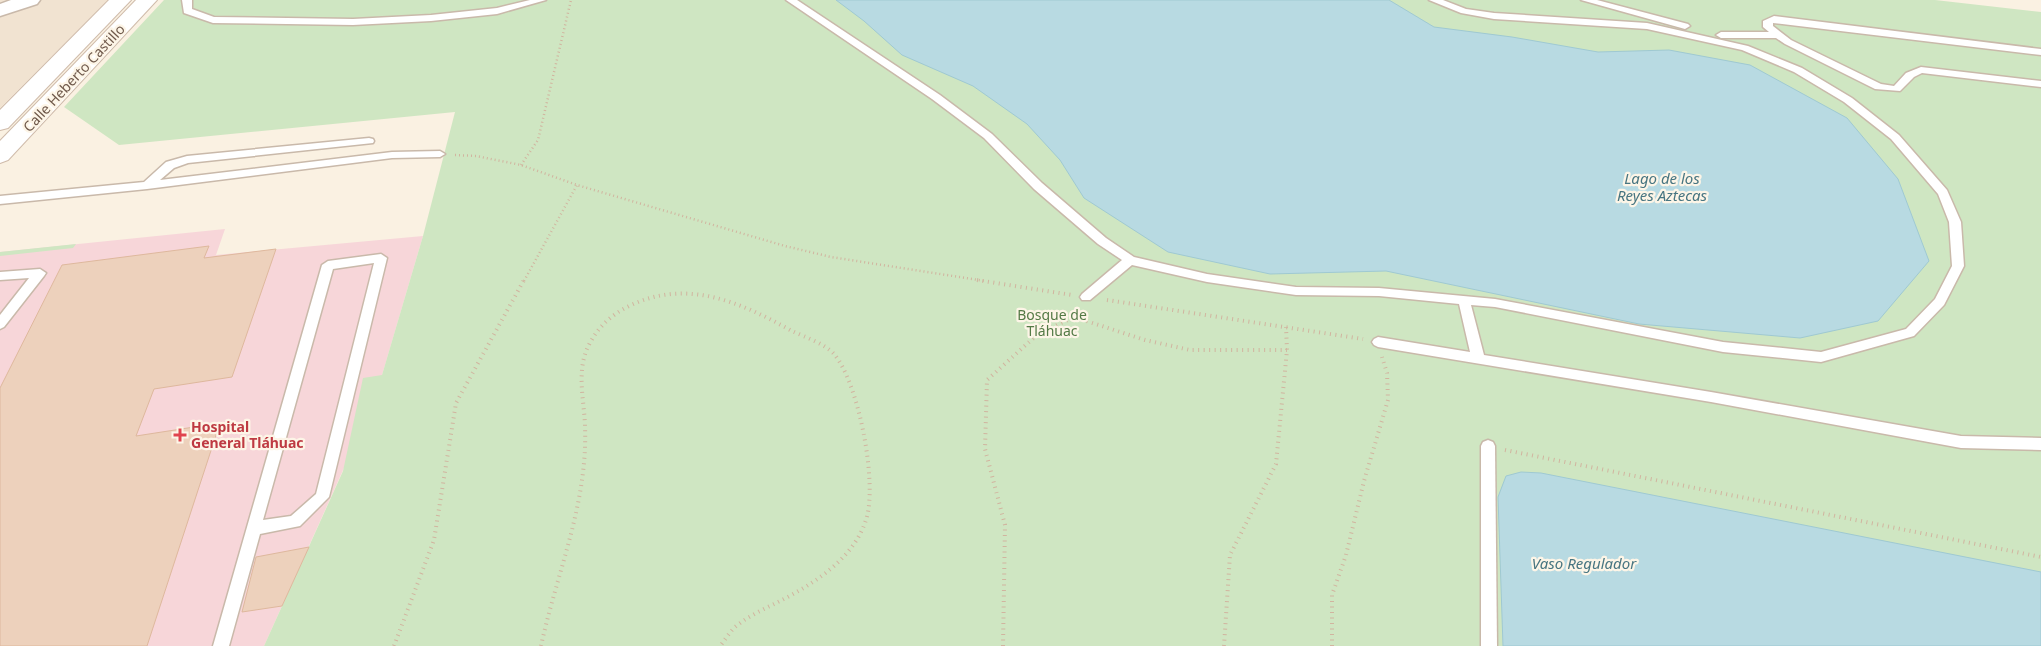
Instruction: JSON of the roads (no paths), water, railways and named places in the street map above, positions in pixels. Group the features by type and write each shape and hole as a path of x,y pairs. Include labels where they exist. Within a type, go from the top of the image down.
{"main road":[{"name":"Calle Heberto Castillo","path":"0,123 120,0"},
{"name":"Calle Heberto Castillo","path":"0,155 147,0"}],"street":[{"path":"0,10 30,0"}],"lane":[{"path":"187,0 187,11 214,20 353,22 431,18 497,11 541,0"},
{"path":"791,0 936,97 988,136 1038,186 1102,241 1130,260 1208,278 1296,291 1380,292 1495,303 1723,347 1821,357 1910,333 1940,302 1958,266 1955,222 1943,193 1895,137 1848,100 1798,70 1745,48 1721,35 1586,0"},
{"path":"1434,0 1464,11 1494,16 1647,26 1745,48"},
{"path":"2041,52 1774,20 1768,21 1768,27 1778,35 1879,87 1896,89 1910,75 1921,70 2041,84"},
{"path":"1721,35 1778,35"},
{"path":"147,185 170,165 188,160 369,141"},
{"path":"0,200 147,185 392,155 440,154"},
{"path":"221,646 328,265 381,258 322,497 295,522 255,528"},
{"path":"1086,297 1130,260"},
{"path":"0,276 40,273 0,324"},
{"path":"1464,300 1478,358"},
{"path":"1378,342 1961,442 2041,444"},
{"path":"1488,446 1489,646"}],"water":[{"name":"Lago de los Reyes Aztecas","path":"836,0 1389,0 1434,27 1512,37 1598,52 1669,50 1750,65 1847,118 1898,179 1929,261 1878,321 1800,338 1639,324 1386,271 1270,274 1168,252 1084,198 1060,160 1027,124 973,86 902,55 864,21"},
{"name":"Vaso Regulador","path":"1521,472 1541,473 2041,572 2041,646 1503,646 1498,497 1506,476"}],"place":[{"name":"Hospital General Tláhuac","path":"180,435"}],"park label":[{"name":"Bosque de Tláhuac","path":"1052,324"}]}
